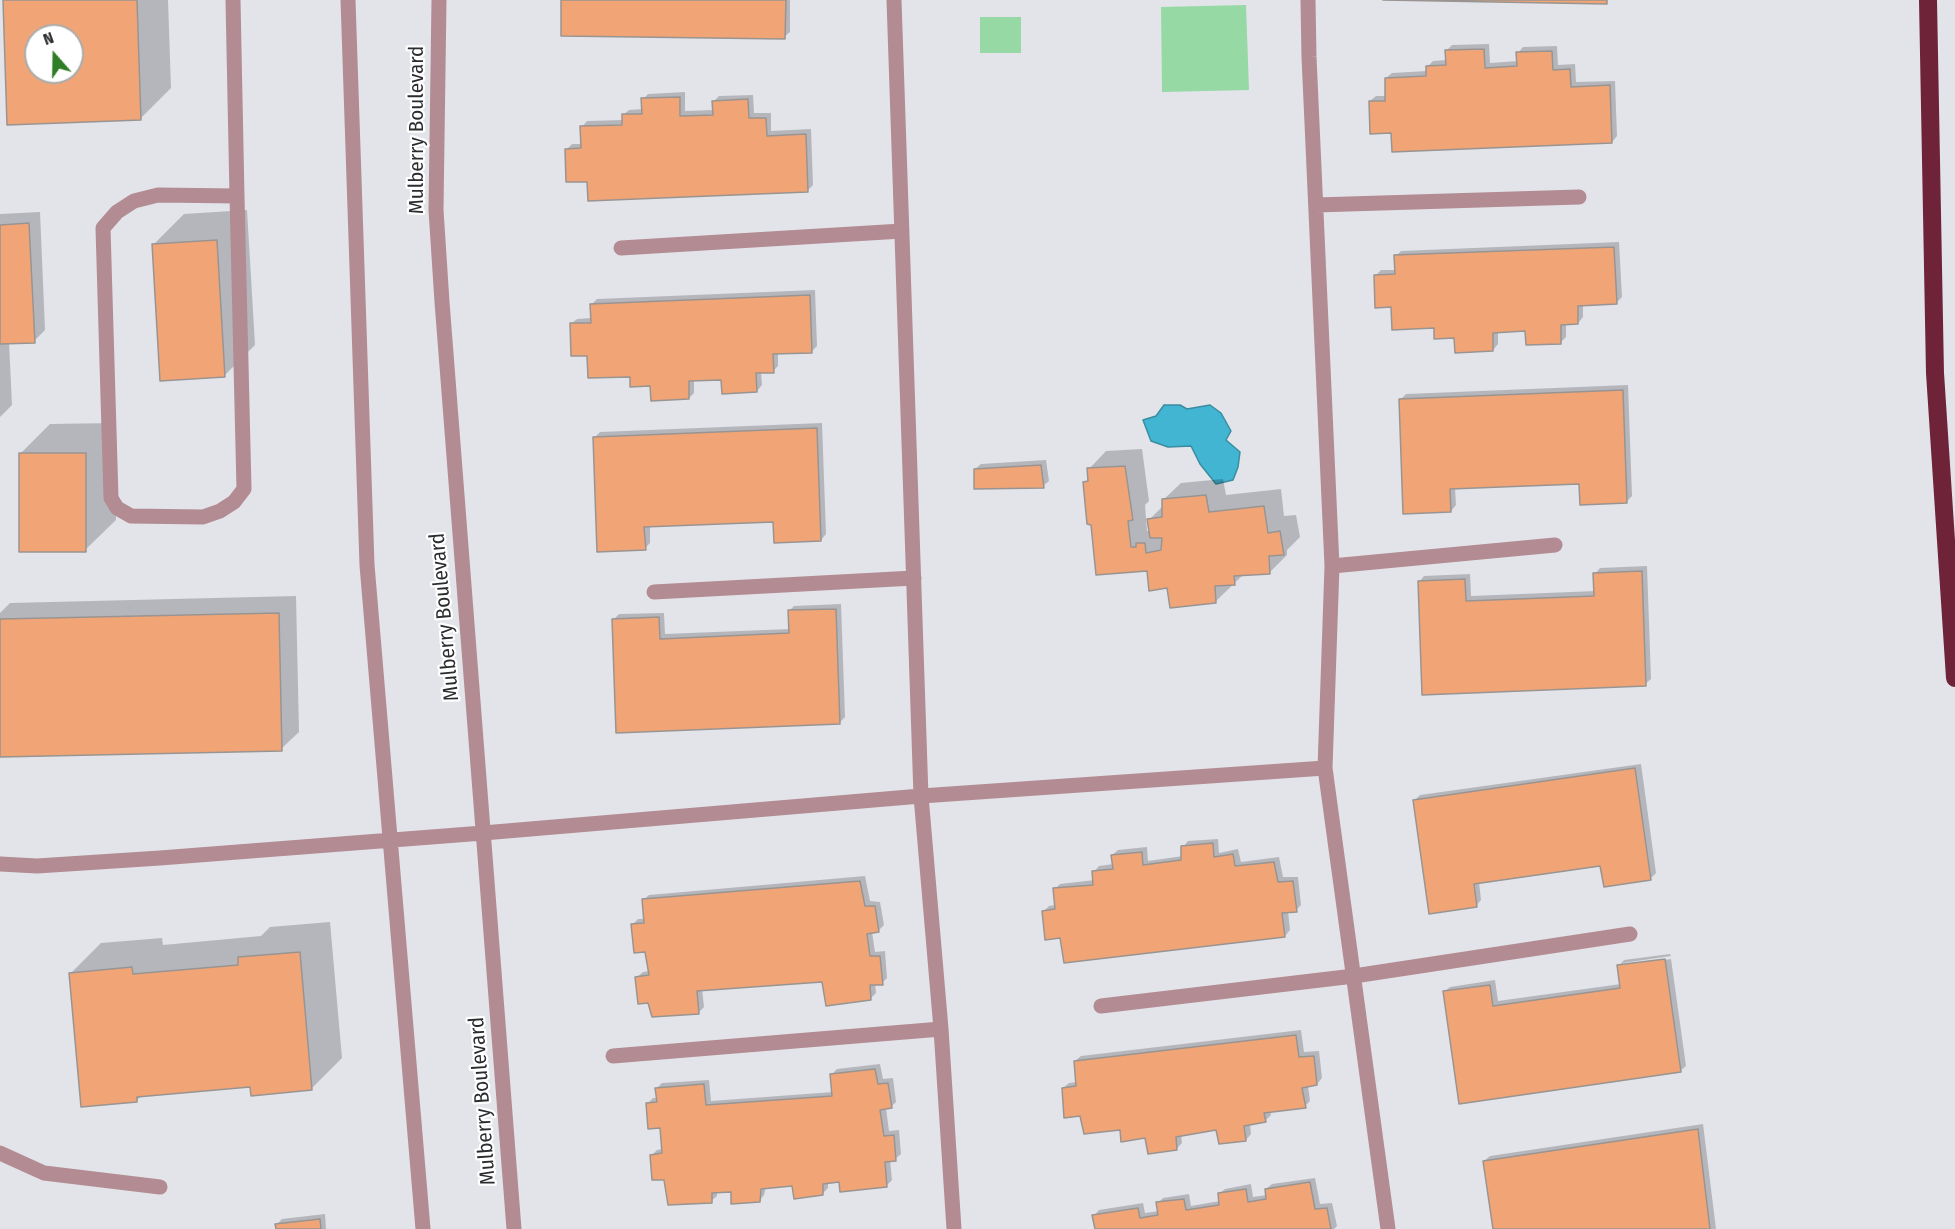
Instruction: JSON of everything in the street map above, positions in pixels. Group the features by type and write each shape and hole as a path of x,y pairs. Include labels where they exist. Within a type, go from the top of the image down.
{"highway":[{"path":"1928,0 1935,373 1955,678"}],"street":[{"path":"232,0 237,196 244,489 234,502 220,511 203,517 131,516 117,508 111,498 103,228 117,212 134,201 158,195 237,196"},
{"path":"348,0 368,565 423,1229"},
{"name":"Mulberry Boulevard","path":"439,0 436,210 448,398 514,1229"},
{"path":"894,0 921,796 941,1029 950,1228"},
{"path":"1308,0 1332,566 1325,768 1388,1229"},
{"path":"1316,205 1578,197"},
{"path":"621,248 902,231"},
{"path":"1332,566 1555,545"},
{"path":"654,592 914,578"},
{"path":"0,864 37,866 138,860 921,796 1325,768"},
{"path":"1101,1006 1354,976 1630,934"},
{"path":"613,1056 941,1029"},
{"path":"0,1153 44,1173 160,1187"}],"green space":[{"path":"1246,5 1249,90 1162,92 1161,7"},
{"path":"980,17 1021,17 1021,53 980,53"}],"water":[{"path":"1164,405 1180,405 1187,409 1210,405 1221,413 1231,431 1226,440 1240,452 1233,480 1216,484 1200,464 1191,446 1168,447 1151,441 1143,420 1156,416"}],"building":[{"path":"3,0 137,0 141,120 7,125"},
{"path":"561,0 786,0 785,39 561,36"},
{"path":"1383,0 1607,0 1607,4"},
{"path":"1484,49 1485,68 1517,66 1516,52 1552,51 1553,70 1570,69 1571,87 1610,85 1612,143 1392,152 1391,133 1370,134 1369,101 1385,101 1385,78 1426,76 1426,66 1446,65 1445,50"},
{"path":"680,97 680,116 713,115 712,101 748,99 749,118 766,118 767,136 806,134 808,192 588,201 587,182 566,182 565,149 581,148 580,126 622,125 622,114 642,114 641,98"},
{"path":"29,223 35,343 0,344 0,225"},
{"path":"217,240 225,377 160,381 152,244"},
{"path":"1614,247 1617,304 1578,306 1578,324 1561,325 1561,344 1526,345 1525,331 1493,333 1493,351 1455,353 1454,338 1434,339 1434,328 1392,330 1391,307 1375,308 1374,275 1395,274 1394,255"},
{"path":"810,295 812,353 773,354 774,373 756,373 757,392 722,394 721,380 689,381 689,399 651,401 650,386 630,387 630,377 588,378 587,356 571,356 570,323 591,323 590,304"},
{"path":"1623,390 1627,503 1580,505 1579,484 1450,489 1451,512 1403,514 1399,399"},
{"path":"817,428 821,541 774,543 773,522 644,527 646,550 597,552 593,437"},
{"path":"19,453 86,453 86,552 19,552"},
{"path":"1041,465 1044,488 974,489 974,469"},
{"path":"1125,466 1133,520 1128,521 1131,547 1136,547 1136,543 1145,543 1146,553 1161,550 1162,538 1150,538 1147,519 1162,517 1162,499 1206,495 1209,512 1264,506 1268,533 1280,531 1284,555 1269,556 1270,574 1234,576 1235,585 1215,586 1216,603 1170,608 1167,588 1149,591 1147,571 1096,575 1091,525 1087,524 1083,482 1088,481 1087,468"},
{"path":"1642,571 1646,686 1422,695 1418,581 1465,579 1466,601 1594,596 1593,573"},
{"path":"836,609 840,724 616,733 612,619 659,617 660,639 789,633 788,610"},
{"path":"279,613 282,751 0,757 0,619"},
{"path":"1635,768 1651,880 1604,887 1600,866 1474,884 1477,907 1429,914 1413,800"},
{"path":"1213,843 1214,857 1233,854 1235,866 1274,862 1278,882 1293,881 1297,912 1282,913 1285,937 1064,963 1060,938 1045,940 1042,911 1055,909 1053,888 1093,885 1092,871 1113,869 1111,855 1142,852 1143,865 1181,860 1181,846"},
{"path":"860,881 865,906 875,906 879,932 867,934 870,956 880,956 883,985 870,985 871,1000 826,1006 822,982 697,991 699,1014 652,1017 648,1003 638,1004 635,977 649,975 645,952 634,953 631,924 644,923 642,899"},
{"path":"300,952 312,1090 251,1096 250,1087 137,1097 137,1102 81,1107 69,973 132,967 133,974 238,965 238,957"},
{"path":"1665,959 1681,1072 1459,1104 1443,991 1490,985 1493,1006 1620,988 1617,965"},
{"path":"1296,1035 1299,1057 1314,1056 1317,1085 1302,1088 1306,1108 1264,1113 1266,1122 1244,1126 1246,1141 1219,1144 1216,1130 1176,1137 1177,1150 1148,1154 1145,1138 1121,1142 1120,1130 1084,1134 1080,1116 1064,1118 1062,1088 1076,1086 1074,1061"},
{"path":"875,1069 878,1084 888,1083 892,1108 880,1110 884,1136 894,1135 896,1161 885,1162 887,1187 840,1192 839,1182 823,1184 823,1195 794,1199 792,1186 761,1189 760,1202 731,1204 731,1192 712,1193 712,1203 668,1205 664,1180 652,1180 650,1155 662,1153 660,1128 648,1129 646,1103 657,1102 655,1088 704,1084 706,1105 832,1096 830,1074"},
{"path":"1698,1129 1710,1229 1493,1229 1483,1161"},
{"path":"1310,1182 1315,1209 1327,1208 1331,1229 1095,1229 1092,1215 1138,1208 1140,1218 1158,1215 1156,1202 1184,1199 1186,1210 1219,1205 1218,1193 1246,1189 1248,1202 1266,1199 1265,1189"},
{"path":"320,1219 321,1229 276,1229 275,1224"}]}
